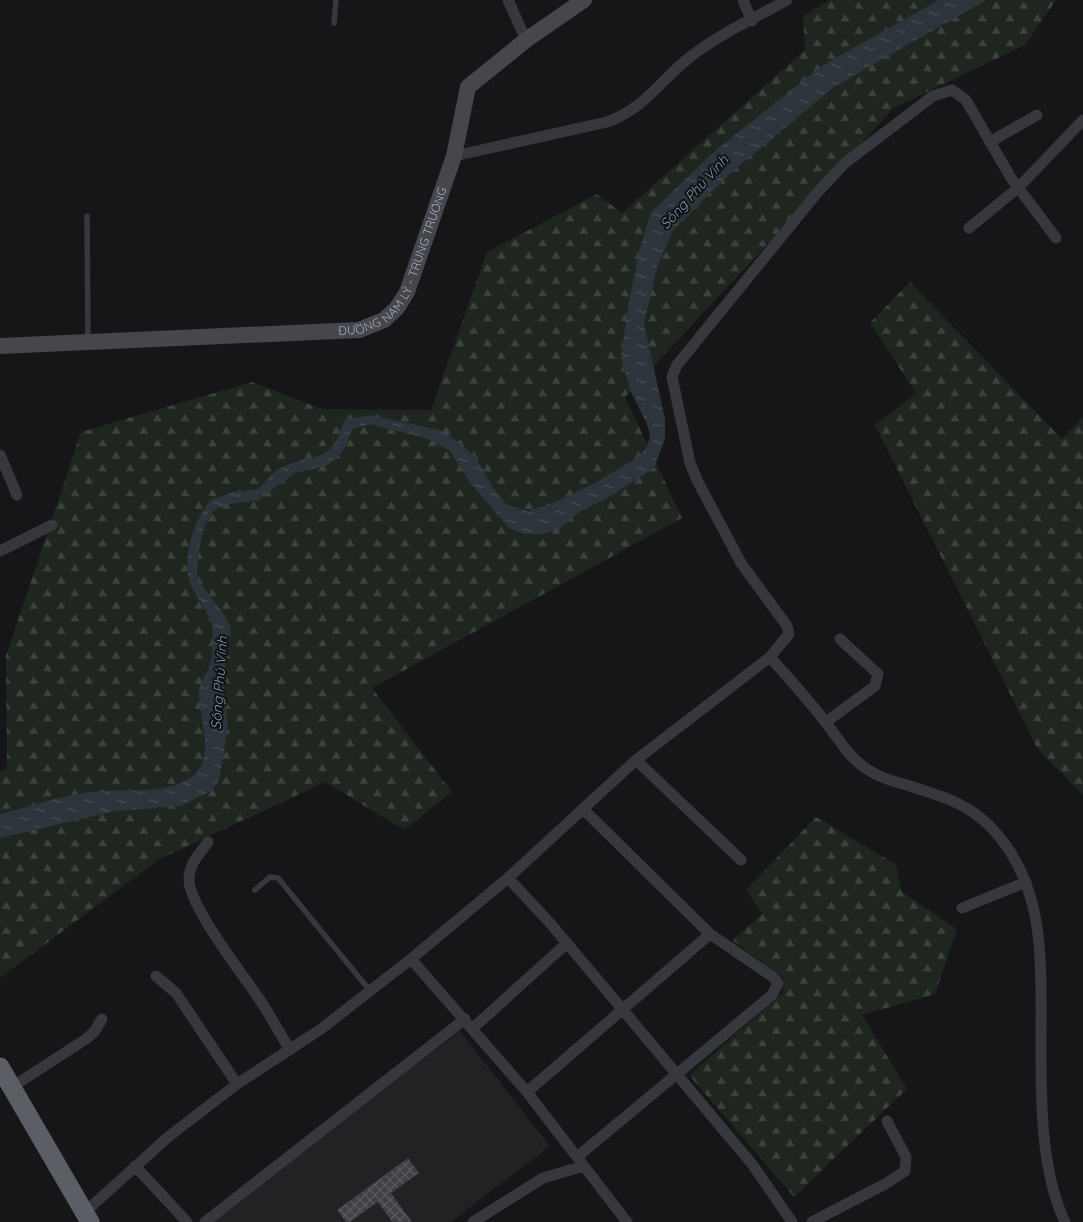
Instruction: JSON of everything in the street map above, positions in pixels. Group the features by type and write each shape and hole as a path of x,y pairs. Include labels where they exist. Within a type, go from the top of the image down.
{"highway":[{"path":"0,1067 87,1217"}],"main road":[{"name":"ĐƯỜNG NAM LÝ - TRUNG TRƯƠNG","path":"0,346 359,330 376,325 397,308 407,292 454,156 468,87 526,40 584,0"}],"street":[{"path":"508,0 526,40"},
{"path":"743,0 752,21"},
{"path":"454,156 607,122 626,116 692,55 787,0"},
{"path":"87,1217 135,1166 237,1084 321,1029 412,959 508,878 636,760 770,657 789,634 787,626 741,563 698,482 690,463 672,372 828,181 845,163 932,96 952,90 966,100 1018,188 1056,238"},
{"path":"990,142 1037,115"},
{"path":"969,228 1018,188 1083,120"},
{"path":"0,455 17,495"},
{"path":"0,552 52,525"},
{"path":"826,722 875,686 878,680 878,674 840,639"},
{"path":"770,657 826,722 850,756 879,776 952,800 976,813 1009,850 1026,882 1035,914 1041,955 1042,1072 1046,1164 1055,1198 1066,1222"},
{"path":"636,760 741,860"},
{"path":"474,1222 543,1178 580,1161 676,1075 772,995 778,983 773,977 710,934 583,809"},
{"path":"208,842 192,864 188,879 193,895 216,938 261,1001 290,1050"},
{"path":"508,878 752,1164 792,1222"},
{"path":"962,908 1026,882"},
{"path":"526,1092 620,1009 710,934"},
{"path":"205,1222 469,1023 566,944"},
{"path":"412,959 469,1023 526,1092 627,1222"},
{"path":"156,976 176,994 237,1084"},
{"path":"12,1087 86,1039 94,1032 102,1019"},
{"path":"812,1222 888,1183 905,1171 906,1157 887,1121"},
{"path":"135,1166 187,1222"}],"lane":[{"path":"334,23 336,0"},
{"path":"87,216 88,343"},
{"path":"255,890 270,877 278,878 370,992"}],"shaded area":[{"path":"460,1031 550,1146 451,1222 210,1222"}],"green space":[{"path":"829,0 1056,0 1025,45 894,108 625,397 682,518 372,688 452,792 404,830 325,782 158,860 0,978 0,772 7,768 6,656 81,432 252,382 322,409 431,410 487,252 597,194 622,213 805,50 803,16"},
{"path":"910,282 1062,439 1083,417 1083,795 1037,748 875,425 916,393 870,323"},
{"path":"816,817 895,864 902,892 957,929 935,994 862,1015 907,1089 794,1197 689,1075 783,993 784,978 732,940 762,914 746,890"}],"water":[{"name":"Sông Phú Vinh","path":"939,0 986,0 834,87 733,171 673,230 657,267 644,324 665,419 665,439 654,468 614,494 578,513 559,529 542,534 524,534 509,528 471,484 450,451 428,439 370,424 352,429 345,447 337,458 326,466 295,473 257,501 227,504 213,511 204,527 199,549 197,573 201,584 225,616 231,628 224,672 224,695 228,726 219,781 211,791 180,806 115,811 0,838 0,814 57,798 80,794 163,788 185,781 202,764 205,754 205,742 199,691 212,657 212,626 193,589 187,567 193,531 210,500 233,492 258,489 277,470 327,451 339,435 344,420 369,415 444,431 475,456 494,489 506,504 528,511 553,503 595,483 638,457 647,447 650,435 647,424 631,392 621,358 627,312 639,252 651,212 717,149 823,65"}],"building":[{"path":"408,1158 419,1173 391,1193 412,1222 392,1222 378,1202 350,1222 346,1222 337,1210"}]}
